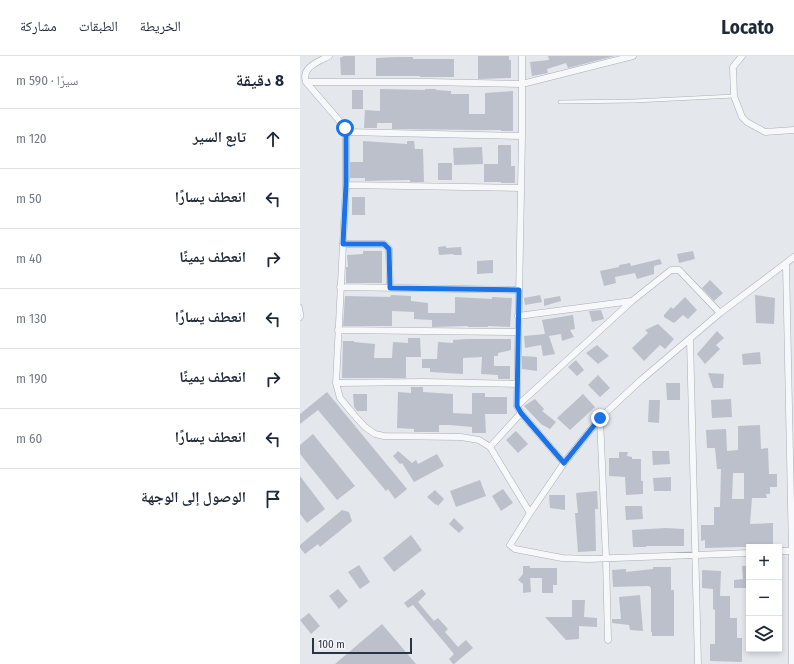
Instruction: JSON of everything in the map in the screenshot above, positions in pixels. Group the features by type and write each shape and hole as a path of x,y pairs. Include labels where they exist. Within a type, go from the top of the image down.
{"street":[{"path":"329,56 310,66 306,71 305,76 306,82 343,125 346,132 346,185 336,383 340,398 365,427 375,434 384,436 461,437 479,440 490,447 530,513"},
{"path":"522,56 517,406 521,413 564,463"},
{"path":"306,82 522,84 633,56"},
{"path":"742,56 733,67 734,96 742,117 765,132 794,130"},
{"path":"346,132 522,136"},
{"path":"346,185 521,188"},
{"path":"343,244 384,244 388,246 390,288"},
{"path":"746,553 588,559 562,558 515,549 510,545 564,463 600,418 641,380 720,313 794,257"},
{"path":"786,264 793,551 792,664"},
{"path":"517,406 632,300 671,270 679,270 720,313"},
{"path":"340,287 519,290"},
{"path":"518,316 632,300"},
{"path":"338,330 518,332"},
{"path":"690,339 698,664"},
{"path":"336,383 424,382 517,384"},
{"path":"490,447 521,413"},
{"path":"600,418 608,640"},
{"path":"782,551 793,551"}],"lane":[{"path":"560,102 634,101 734,96"},
{"path":"300,306 302,316 300,319"}],"building":[{"path":"344,56 355,56 355,75 341,75 340,58"},
{"path":"478,56 509,56 509,60 511,60 511,78 478,79"},
{"path":"548,56 615,56 568,68 566,63 547,69 548,73 532,76 530,62 549,60"},
{"path":"413,57 413,59 454,59 454,77 376,76 376,58"},
{"path":"380,89 436,89 451,91 451,94 469,94 469,114 485,114 485,93 513,91 513,131 392,129 392,123 377,123 377,128 364,128 365,110 380,111"},
{"path":"352,90 363,90 363,109 352,109"},
{"path":"363,141 407,144 407,141 414,141 415,149 423,149 424,182 410,182 410,180 365,181 365,178 350,178 350,162 363,162"},
{"path":"498,145 511,145 511,166 515,166 515,183 484,182 484,164 498,164"},
{"path":"482,147 483,164 454,165 453,148"},
{"path":"438,163 452,163 452,180 438,180"},
{"path":"352,197 365,197 365,215 352,215"},
{"path":"446,246 446,248 461,247 462,255 439,255 438,247"},
{"path":"363,251 382,251 382,283 346,283 346,267 348,267 347,255 363,254"},
{"path":"693,251 695,259 679,263 677,254"},
{"path":"660,259 662,264 654,266 654,274 637,279 635,273 615,277 616,283 604,286 600,271 619,267 619,265 630,263 631,266"},
{"path":"493,260 493,273 477,274 477,261"},
{"path":"710,280 723,293 714,301 702,288"},
{"path":"391,295 411,296 411,301 428,303 428,313 455,313 455,297 492,299 492,297 512,298 510,327 432,327 432,320 414,319 414,312 392,311 392,326 343,326 345,296 390,297"},
{"path":"540,295 542,302 525,305 524,298"},
{"path":"755,295 775,298 774,324 756,323"},
{"path":"560,296 561,301 544,306 544,299"},
{"path":"685,297 697,310 688,319 683,315 674,323 664,317 671,307 673,309"},
{"path":"601,310 604,319 592,322 589,311"},
{"path":"573,315 575,329 570,330 574,337 562,341 561,334 549,336 555,354 543,356 541,345 525,348 524,336 545,334 542,320"},
{"path":"658,324 674,339 665,349 660,345 644,361 632,348 648,333 645,330"},
{"path":"717,331 724,338 716,345 720,349 705,364 697,354"},
{"path":"408,338 420,338 421,357 406,357 406,378 342,378 343,341 375,344 374,358 392,358 393,342 408,343"},
{"path":"511,339 511,350 498,353 498,356 494,356 494,366 510,366 510,379 498,379 498,375 481,374 482,357 463,358 463,374 430,372 430,368 422,368 422,359 437,359 438,342 453,343 453,340"},
{"path":"597,345 609,356 598,364 586,353"},
{"path":"760,352 761,364 743,365 742,354"},
{"path":"522,356 537,357 537,371 522,369"},
{"path":"576,360 584,370 577,376 568,367"},
{"path":"708,373 724,374 723,388 713,388"},
{"path":"598,375 610,388 600,397 588,385"},
{"path":"666,383 680,383 680,400 667,400"},
{"path":"411,387 423,387 423,392 453,394 453,413 472,414 472,393 485,393 485,397 507,397 507,414 485,414 486,433 472,433 472,427 450,425 439,425 439,432 414,432 414,429 397,428 398,392 411,393"},
{"path":"327,392 407,489 395,499 388,489 386,491 318,410 300,424 300,414"},
{"path":"353,394 367,394 367,411 357,411 354,407"},
{"path":"583,394 595,407 570,430 557,418"},
{"path":"535,399 544,409 542,411 556,422 550,429 541,424 524,406"},
{"path":"731,399 732,417 712,418 711,400"},
{"path":"649,400 660,400 659,423 648,422"},
{"path":"760,425 761,449 768,448 769,474 777,474 777,487 770,487 770,494 766,494 767,498 752,498 750,524 773,523 773,544 746,544 746,547 705,548 705,540 701,541 701,525 714,525 714,507 720,507 721,469 717,469 715,448 707,448 706,430 726,429 727,451 738,450 738,426","holes":["733,473 744,473 744,499 732,499"]},
{"path":"516,431 528,444 518,453 506,440"},
{"path":"313,434 355,486 337,500 300,454 300,445"},
{"path":"398,451 412,463 416,460 418,464 437,454 444,466 414,482 402,463 400,464 393,456"},
{"path":"652,451 669,451 670,464 653,465"},
{"path":"619,452 628,452 627,456 632,457 632,459 641,459 641,481 643,481 643,494 626,495 625,477 609,476 609,458 619,458"},
{"path":"300,476 325,509 307,523 300,514"},
{"path":"671,477 671,491 654,491 653,478"},
{"path":"480,480 486,496 456,507 450,491"},
{"path":"503,489 513,503 501,511 492,496"},
{"path":"435,490 444,499 438,506 427,497"},
{"path":"597,491 598,509 595,509 596,551 578,552 575,513 578,513 576,493"},
{"path":"549,495 565,495 565,510 550,508"},
{"path":"625,506 642,506 643,519 626,520"},
{"path":"342,510 349,512 352,521 320,547 318,544 305,554 300,548 300,545"},
{"path":"454,518 464,528 459,533 449,524"},
{"path":"666,528 684,529 684,546 633,547 632,530"},
{"path":"411,535 422,550 394,572 383,558"},
{"path":"359,565 370,582 360,589 348,572"},
{"path":"523,566 530,566 530,568 557,568 557,585 553,585 553,593 542,593 542,578 530,578 531,592 523,593 523,584 518,580 523,574"},
{"path":"742,566 746,566 746,588 734,588 734,580 743,579"},
{"path":"653,567 671,567 671,590 674,590 674,636 652,636 651,588 649,586 613,587 612,570 626,569 626,572 653,569"},
{"path":"702,570 721,571 720,596 730,596 730,618 737,618 737,638 742,638 742,662 710,661 710,644 715,644 715,610 713,609 713,589 702,588"},
{"path":"338,589 348,601 339,609 329,596"},
{"path":"422,589 426,594 418,602 434,621 438,618 448,629 445,632 458,647 466,640 473,648 454,664 449,659 454,654 413,605 408,608 404,603"},
{"path":"640,595 643,631 630,630 629,625 612,623 612,619 621,619 619,597"},
{"path":"572,600 585,600 584,617 597,618 597,627 579,626 579,639 566,640 545,617 572,617"},
{"path":"309,613 320,626 311,634 300,620"},
{"path":"382,624 416,664 335,664"}],"route":[{"path":"345,128 346,185 343,244 384,244 388,246 390,288 519,290 517,406 521,413 564,463 600,418"}]}
